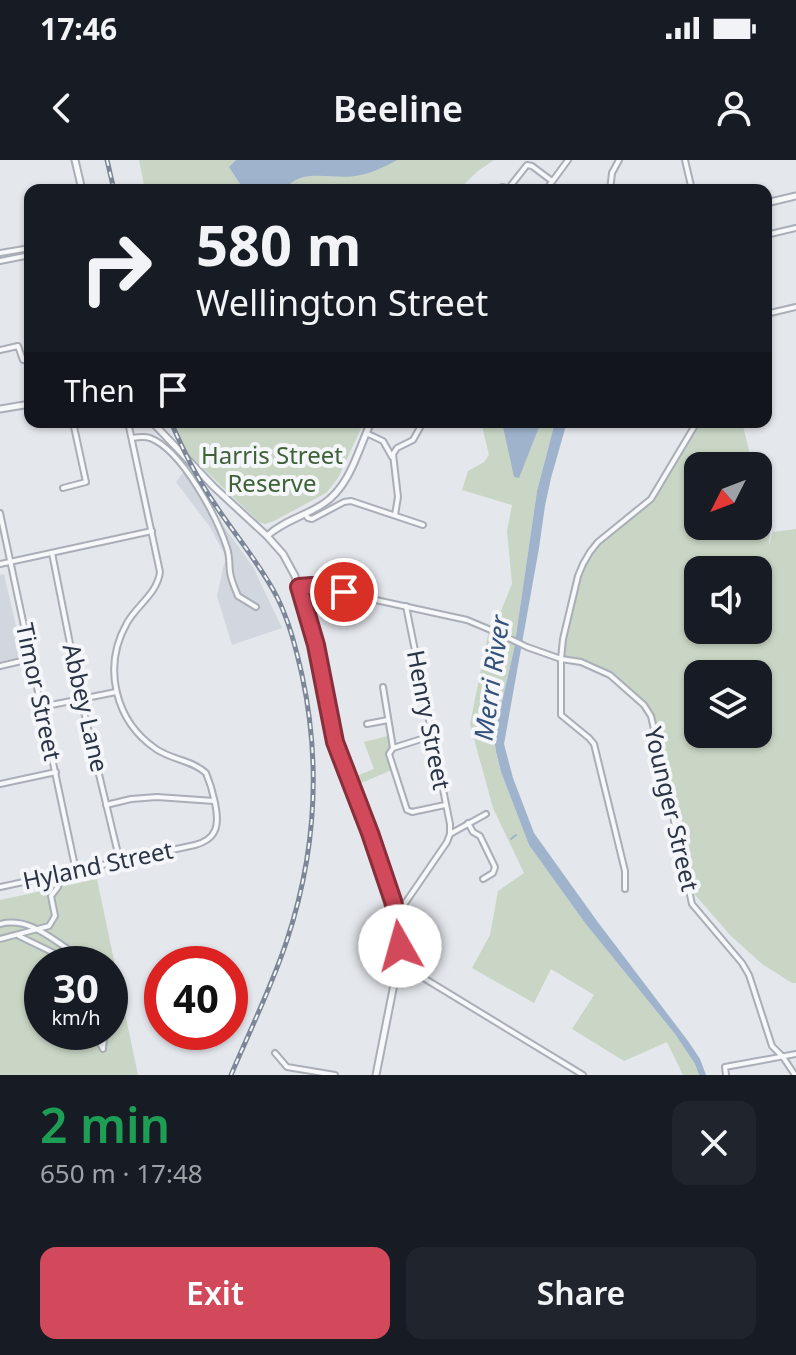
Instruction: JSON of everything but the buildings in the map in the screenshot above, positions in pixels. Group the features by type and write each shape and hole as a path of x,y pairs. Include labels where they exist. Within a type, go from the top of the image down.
{"street":[{"path":"75,160 81,184"},
{"path":"550,184 568,160"},
{"path":"611,184 614,167 619,160"},
{"path":"685,160 691,184"},
{"path":"513,184 527,165 552,181"},
{"path":"772,202 796,196"},
{"path":"772,234 796,228"},
{"path":"0,253 24,249"},
{"path":"0,261 24,256"},
{"path":"772,313 796,307"},
{"path":"0,350 18,346 23,360"},
{"path":"0,409 24,405"},
{"path":"63,488 86,482 74,428"},
{"path":"106,805 157,797 214,801 206,773 190,763 166,755 145,740 129,722 116,692 115,663 122,633 134,612 155,589 160,572 130,428"},
{"path":"158,428 214,487 267,536 286,560 299,587 316,645 335,742 397,915 400,939 397,969 376,1075"},
{"path":"267,536 282,524 329,500 341,488 368,428"},
{"path":"395,515 398,497 394,451 413,440 420,428"},
{"path":"625,889 625,871 594,744 561,715 563,639 578,576 590,552 651,499 693,428"},
{"path":"366,433 391,445 401,446"},
{"path":"132,438 144,437 155,441 191,476 226,545 238,596 256,607"},
{"path":"379,439 388,447 394,461"},
{"path":"305,514 312,519 349,501 423,525"},
{"name":"Timor Street","path":"0,513 76,871"},
{"path":"0,564 152,531"},
{"name":"Abbey Lane","path":"52,553 81,699 120,862"},
{"name":"Younger Street","path":"299,587 312,586 467,620 527,647 561,659 581,662 610,675 644,705 651,716 692,904 742,963 749,975 772,1046 795,1075"},
{"name":"Henry Street","path":"406,606 450,834"},
{"path":"0,666 30,659"},
{"path":"383,687 393,748"},
{"path":"41,707 116,692"},
{"path":"367,724 389,720"},
{"path":"431,736 393,748 389,754 407,810 412,812 445,805"},
{"path":"0,784 56,772"},
{"name":"Hyland Street","path":"0,887 195,845 212,836 216,829 214,801"},
{"path":"397,915 450,834 486,814"},
{"path":"468,823 473,832 480,836 495,867 493,873 483,879"},
{"path":"0,939 49,926 55,916 51,896 62,874"},
{"path":"0,924 11,921 40,929 66,946"},
{"path":"17,935 40,946"},
{"path":"398,961 583,1075"},
{"path":"397,969 422,977"},
{"path":"275,1053 287,1067 335,1075"},
{"path":"726,1075 725,1067 796,1054"}],"shaded area":[{"path":"184,471 253,567 282,628 232,645 217,596 227,559 210,527 176,482"},
{"path":"4,574 23,657 0,662 0,575"}],"green space":[{"path":"139,160 494,160 464,184 144,184"},
{"name":"Harris Street Reserve","path":"174,428 361,428 338,478 326,493 265,524 259,522 185,451"},
{"path":"482,428 553,428 537,491 514,649 494,737 501,772 529,845 585,923 675,1034 699,1075 683,1075 667,1042 624,1061 572,1029 594,995 551,969 534,1003 472,968 490,935 498,891 524,873 493,808 470,724 488,635 512,584 507,531 512,505 462,490 468,471 484,462 489,455"},
{"path":"693,428 744,428 750,452 684,452 684,540 769,540 769,546 773,532 796,529 796,983 762,964 731,936 689,888 651,716 634,694 612,678 588,666 561,659 563,639 583,564 598,542 651,499"},
{"path":"391,735 393,748 389,754 394,769 352,787 349,779 374,769 364,742"},
{"path":"97,879 111,946 24,946 24,1050 128,1050 128,1027 138,1075 0,1075 0,900"}],"water":[{"path":"236,160 397,160 360,175 308,177 290,184 240,184 229,167"},
{"path":"503,428 539,428 519,478 514,477"},
{"path":"553,428 565,428 545,506 504,744 513,778 534,833 688,1041 706,1075 699,1075 675,1034 585,923 529,845 501,772 494,737 514,649 537,491"}],"waterway":[{"path":"511,839 516,835"}],"railway":[{"path":"107,160 113,184"},
{"path":"174,428 202,484 264,574 282,608 302,675 312,742 310,841 297,907 275,974 231,1075"}],"route":[{"path":"344,592 305,585 299,587 321,664 335,742 393,901 400,946"}],"water label":[{"name":"Merri River","path":"492,678"}]}
